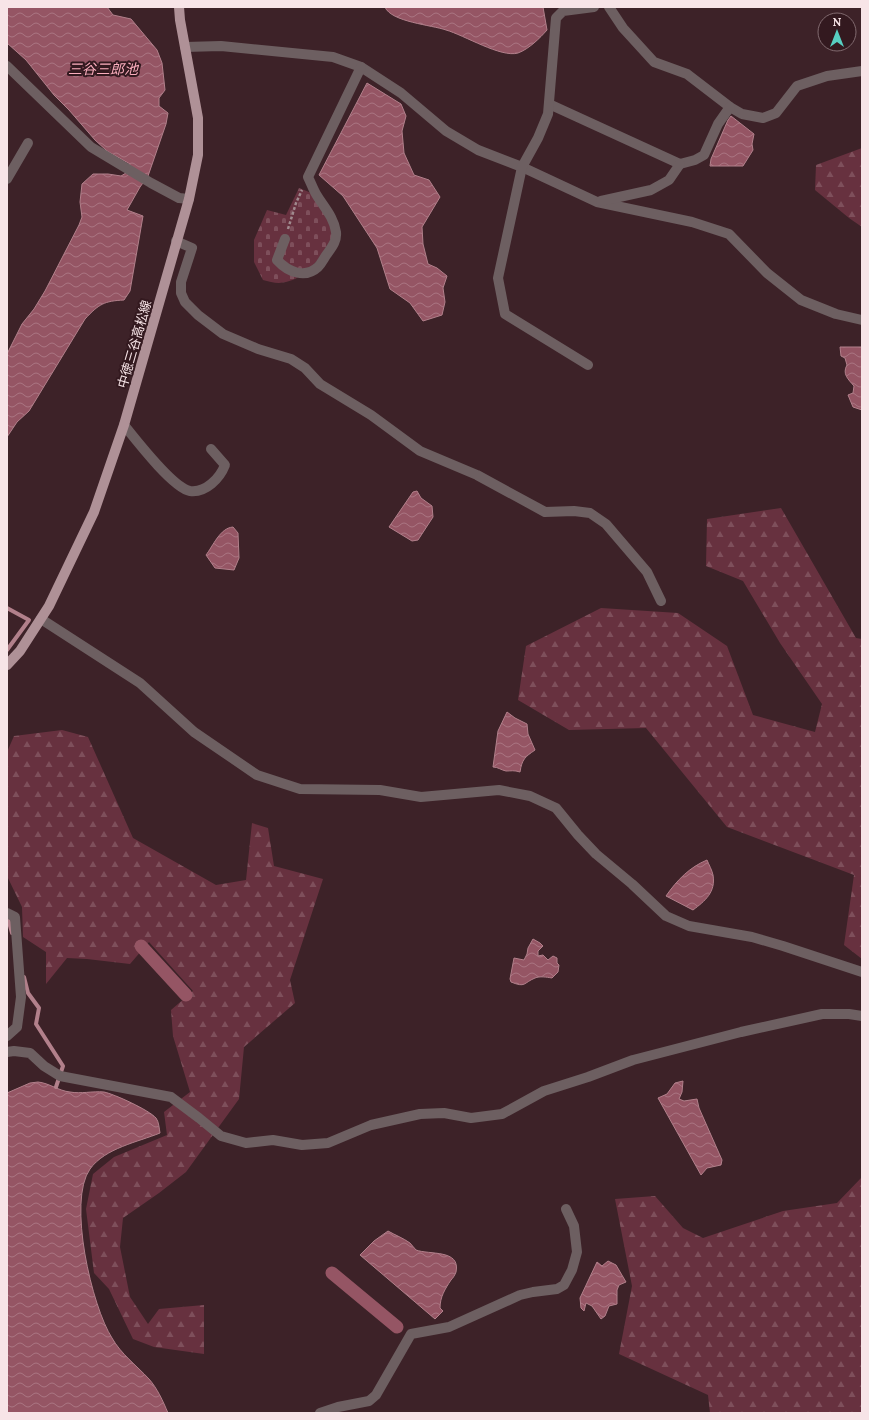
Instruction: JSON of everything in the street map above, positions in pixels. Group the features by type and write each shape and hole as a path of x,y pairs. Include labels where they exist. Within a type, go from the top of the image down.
{"main road":[{"name":"中徳三谷高松線","path":"7,665 20,651 49,606 94,512 124,425 189,199 198,156 199,137 196,99 180,20 179,7"}],"street":[{"path":"588,365 505,314 498,278 522,167 538,138 548,114 556,18 562,11 594,7"},
{"path":"609,7 623,28 654,62 687,74 730,107 742,114 762,118 776,113 797,86 827,76 862,71"},
{"path":"185,47 221,46 318,55 333,57 361,66 401,93 446,130 478,150 522,167 597,202 692,222 729,234 767,273 801,300 836,314 862,320"},
{"path":"7,66 91,147 179,198 189,199"},
{"path":"285,239 277,260 282,266 291,271 301,273 312,272 319,266 335,244 336,232 330,215 316,194 308,177 361,66"},
{"path":"549,104 680,164 695,160 704,155 718,124 730,107"},
{"path":"7,179 28,143"},
{"path":"597,202 651,190 669,180 680,164"},
{"path":"176,241 192,248 181,282 181,294 185,302 198,315 223,334 258,349 291,358 305,368 320,384 371,415 420,451 476,475 545,512 574,511 590,513 606,524 647,572 661,601"},
{"path":"124,425 152,459 176,483 190,491 205,489 221,474 226,465 211,449"},
{"path":"41,619 140,683 194,732 257,775 300,789 380,790 421,797 499,790 530,796 556,808 578,836 596,854 632,884 666,916 689,926 752,937 862,972"},
{"path":"7,913 15,917 21,997 17,1027 7,1036"},
{"path":"7,1052 14,1051 30,1053 44,1066 60,1076 170,1097 221,1136 246,1143 273,1140 302,1145 328,1143 371,1125 420,1114 444,1113 471,1118 502,1114 544,1091 588,1077 633,1060 741,1032 822,1014 849,1014 862,1016"},
{"path":"320,1413 338,1407 369,1401 376,1395 411,1334 449,1327 520,1295 557,1289 564,1285 572,1270 577,1252 574,1226 566,1209"}],"path":[{"path":"285,239 296,203 308,177"}],"green space":[{"path":"862,148 862,227 815,190 816,165"},
{"path":"299,188 314,194 335,235 319,259 298,278 279,283 263,280 254,262 254,240 267,210 286,215"},
{"path":"781,508 856,638 862,639 862,959 844,945 854,875 727,827 646,728 569,730 518,700 526,646 601,608 678,613 727,646 753,715 815,732 822,704 780,643 743,581 706,566 707,519"},
{"path":"62,730 88,737 133,838 216,885 246,880 252,823 268,828 274,866 323,879 290,980 295,1003 244,1047 239,1099 186,1172 123,1218 120,1247 130,1297 148,1324 159,1309 204,1305 204,1354 154,1347 133,1339 109,1289 94,1273 86,1209 93,1174 114,1157 167,1135 164,1112 190,1092 173,1036 171,1010 193,991 149,942 130,964 67,958 46,984 46,952 23,937 22,907 7,876 7,752 14,736"},
{"path":"862,1177 862,1413 710,1413 708,1395 619,1354 632,1286 615,1199 655,1196 683,1228 703,1238 783,1211 837,1203"}],"water":[{"name":"三谷三郎池","path":"7,7 107,7 113,15 131,19 157,50 162,63 165,90 159,98 159,106 168,113 166,124 148,176 127,210 143,216 130,291 124,300 111,301 102,304 85,319 29,411 17,422 7,437 7,354 22,324 34,309 45,291 79,225 82,217 80,202 82,184 93,174 121,176 126,173 130,164 107,151 95,140 54,95 26,60 7,43"},
{"path":"385,7 543,7 547,30 538,40 526,49 518,53 511,54 492,49 440,28 403,20 389,12"},
{"path":"367,83 401,104 406,116 402,131 404,153 414,175 429,180 440,197 422,227 423,244 428,264 437,268 447,276 443,288 445,302 442,315 423,321 410,303 390,289 377,248 343,196 319,175"},
{"path":"731,116 754,134 752,144 753,150 743,166 710,166 711,159"},
{"path":"840,347 862,347 862,410 853,407 848,395 853,393 854,386 845,374 847,365 845,358 841,356"},
{"path":"417,491 421,498 432,506 433,517 418,540 412,541 389,527 413,492"},
{"path":"233,527 238,533 239,558 234,570 215,568 206,555 217,538 228,528"},
{"path":"507,712 527,724 528,734 535,750 524,759 520,772 506,771 493,767 498,731"},
{"path":"707,860 713,875 713,886 709,896 702,903 693,910 666,896 684,875 695,866"},
{"path":"533,939 543,946 538,951 538,956 543,955 548,960 553,956 557,958 557,963 559,965 558,972 552,978 537,977 522,985 511,982 510,979 514,958 524,960"},
{"path":"683,1081 682,1092 679,1099 684,1101 697,1099 699,1108 722,1160 721,1165 707,1168 701,1175 658,1098 667,1094 675,1083"},
{"path":"38,1082 70,1092 109,1093 146,1111 158,1121 160,1133 122,1146 96,1162 90,1169 84,1184 81,1205 85,1254 90,1279 104,1323 120,1349 152,1383 160,1395 168,1413 7,1413 7,1093 30,1083"},
{"path":"388,1231 410,1243 416,1250 443,1254 454,1260 456,1272 442,1297 440,1308 443,1311 435,1319 360,1255 374,1241"},
{"path":"608,1261 616,1265 626,1282 619,1285 617,1290 617,1304 609,1306 605,1316 601,1319 592,1306 586,1303 584,1311 581,1308 580,1298 597,1262 602,1266"}],"waterway":[{"path":"7,608 29,620 7,650"},
{"path":"7,915 12,933"},
{"path":"141,946 186,995"},
{"path":"24,977 28,993 39,1008 36,1024 63,1066 56,1087"},
{"path":"332,1273 397,1327"}]}
